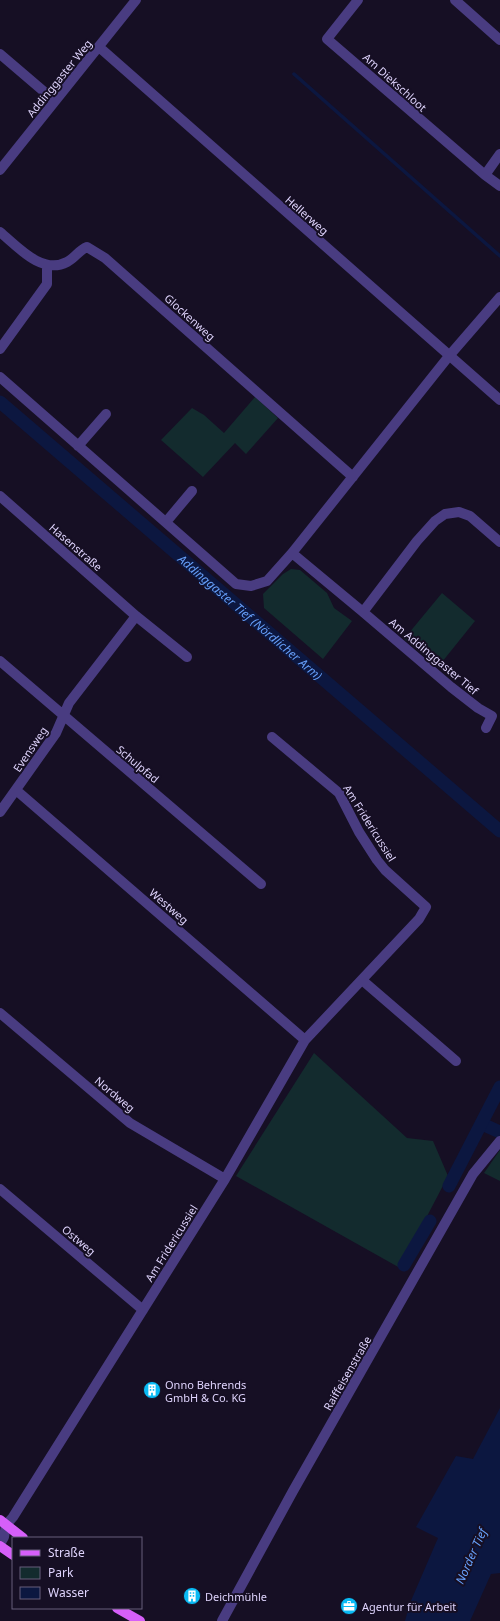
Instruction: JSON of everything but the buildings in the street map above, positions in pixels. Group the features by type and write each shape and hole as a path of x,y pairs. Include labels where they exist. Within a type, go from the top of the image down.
{"main road":[{"path":"2,1524 22,1537"},
{"path":"0,1545 12,1554"},
{"path":"119,1609 140,1621"}],"street":[{"name":"Addinggaster Weg","path":"0,170 136,0"},
{"name":"Am Diekschloot","path":"358,0 327,38 485,175"},
{"path":"455,0 500,40"},
{"name":"Hellerweg","path":"99,48 500,400"},
{"path":"0,54 55,101"},
{"path":"497,184 485,175 500,154"},
{"path":"0,232 38,263 47,265 47,284 0,349"},
{"name":"Glockenweg","path":"47,265 57,265 68,262 80,250 87,247 100,254 353,477"},
{"path":"0,377 236,584 251,586 267,581 292,553 449,356 500,297"},
{"path":"78,446 106,414"},
{"path":"166,522 192,491"},
{"name":"Hasenstraße","path":"0,496 136,616 187,658"},
{"path":"363,612 422,536 435,521 445,514 459,512 470,516 500,542"},
{"name":"Am Addinggaster Tief","path":"292,553 450,687 478,708 496,716 486,728"},
{"path":"63,716 69,703 136,616"},
{"name":"Schulpfad","path":"0,661 261,884"},
{"name":"Evensweg","path":"0,812 56,733 63,716"},
{"name":"Am Fridericussiel","path":"0,1545 4,1537 2,1524 13,1517 143,1310 225,1179 305,1040 419,919 426,907 385,870 377,860 359,832 339,793 272,737"},
{"name":"Westweg","path":"16,790 305,1040"},
{"path":"362,980 456,1062"},
{"name":"Nordweg","path":"0,1013 130,1122 225,1179"},
{"name":"Raiffeisenstraße","path":"222,1621 293,1491 473,1174 500,1141"},
{"name":"Ostweg","path":"0,1189 143,1310"}],"green space":[{"path":"255,397 278,418 246,454 235,443 203,477 161,440 192,408 204,415 224,433"},
{"path":"291,569 300,570 327,593 334,608 352,621 323,659 264,608 263,594 283,574"},
{"path":"442,593 475,621 438,667 404,639"},
{"path":"314,1053 407,1138 433,1141 448,1176 400,1268 236,1176"},
{"path":"500,1150 500,1181 484,1173"}],"water":[{"name":"Norder Tief","path":"500,1408 500,1573 491,1574 470,1621 405,1621 410,1603 438,1538 416,1527 456,1456 473,1459"}],"waterway":[{"path":"294,74 500,256"},
{"name":"Addinggaster Tief (Nördlicher Arm)","path":"0,402 500,831"},
{"name":"Addinggaster Tief (Nördlicher Arm)","path":"449,1186 500,1087"},
{"name":"Addinggaster Tief (Nördlicher Arm)","path":"482,1124 500,1132"},
{"name":"Addinggaster Tief (Nördlicher Arm)","path":"404,1265 430,1221"}],"place":[{"name":"Onno Behrends GmbH & Co. KG","path":"152,1390"},
{"name":"Deichmühle","path":"192,1596"},
{"name":"Agentur für Arbeit","path":"349,1606"}]}
